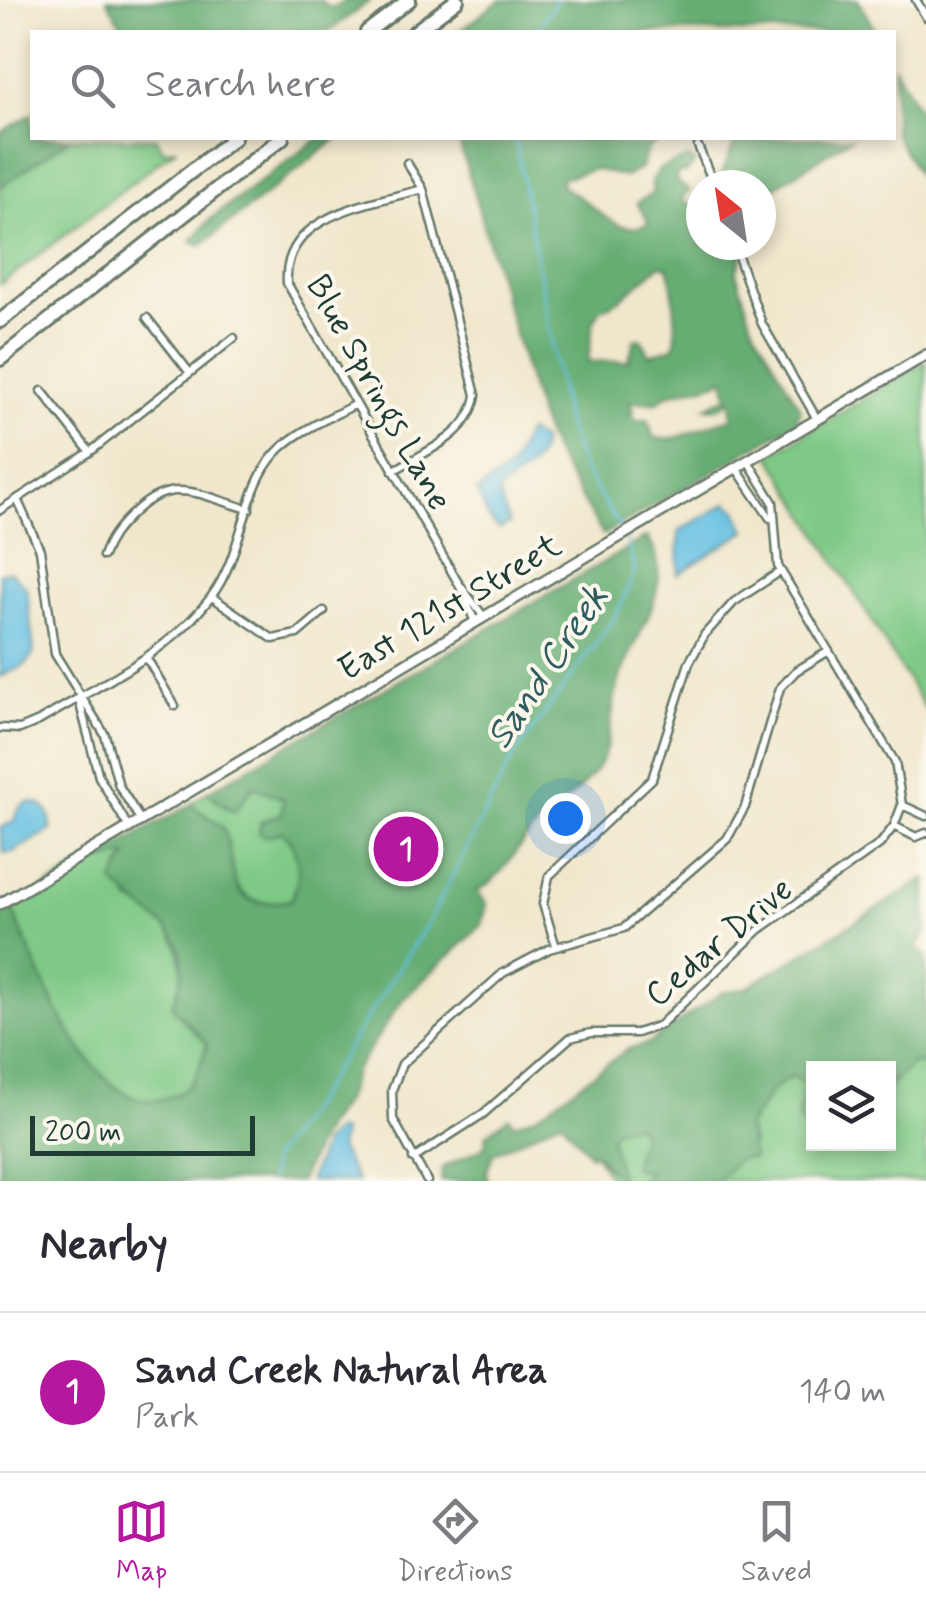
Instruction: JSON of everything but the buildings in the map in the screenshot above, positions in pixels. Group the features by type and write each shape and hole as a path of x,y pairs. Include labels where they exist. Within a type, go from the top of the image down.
{"highway":[{"path":"370,30 409,0"},
{"path":"418,30 457,0"},
{"path":"0,321 231,140"},
{"path":"0,358 279,140"}],"street":[{"path":"916,0 926,17"},
{"path":"698,146 708,170"},
{"path":"393,471 455,433 468,419 476,395 423,190 407,163"},
{"name":"Blue Springs Lane","path":"423,190 327,218 300,240 287,263 292,298 458,581 484,616"},
{"path":"739,260 762,324 817,420"},
{"path":"147,318 190,373"},
{"path":"0,510 90,452 234,338"},
{"name":"East 121st Street","path":"0,904 926,354"},
{"path":"42,391 90,452"},
{"path":"0,728 29,726 146,658 186,627 212,597 235,556 262,473 276,452 354,404"},
{"path":"748,460 772,502 774,553 781,572 895,762 902,805 926,816"},
{"path":"736,468 771,518"},
{"path":"104,556 115,532 161,491 174,489 250,509"},
{"path":"18,500 40,550 52,643 78,698 104,736 118,786 141,821"},
{"path":"556,947 543,904 549,876 652,780 690,663 704,634 734,602 781,572"},
{"name":"Blue Springs Lane","path":"458,581 459,595 474,622"},
{"path":"212,597 273,639 296,634 324,611"},
{"path":"427,1181 392,1109 394,1081 402,1064 502,973 556,947 624,928 727,839 745,806 780,688 829,651"},
{"path":"146,658 174,706"},
{"path":"78,698 99,777 129,828"},
{"name":"Cedar Drive","path":"414,1158 484,1114 570,1038 590,1032 637,1033 660,1025 760,930 870,852 894,826 902,805"},
{"path":"894,826 916,837 926,834"}],"green space":[{"path":"107,0 320,0 331,8 347,0 371,0 331,30 124,30"},
{"path":"500,0 858,0 875,30 462,30"},
{"path":"896,69 926,123 926,189 896,136"},
{"path":"30,115 30,140 67,140 0,187 0,133"},
{"path":"67,140 157,140 164,151 177,148 0,285 0,187"},
{"path":"316,140 335,140 200,246 191,241 213,217"},
{"path":"459,140 689,140 683,144 660,141 648,148 641,168 625,177 595,169 561,178 562,187 614,222 637,227 649,223 637,203 653,193 651,180 661,168 689,158 695,162 686,172 678,173 675,180 686,188 682,197 686,203 686,260 740,260 736,272 752,324 801,409 796,423 603,535 553,451 539,417","holes":["660,265 668,267 674,347 650,355 642,340 635,339 628,361 588,362 593,323 600,310 619,300","724,378 728,396 706,407 719,408 731,399 732,419 671,439 653,437 648,419 638,421 628,413 634,412 629,402 658,402 673,393"]},
{"path":"735,140 848,140 776,186 776,170 724,170"},
{"path":"926,362 926,710 770,455"},
{"path":"647,537 659,573 656,592 619,681 602,760 582,786 534,829 494,879 477,891 487,904 482,925 403,999 355,1071 345,1101 324,1129 300,1181 0,1181 0,914 12,907 50,996 89,1060 112,1084 137,1098 174,1096 189,1086 198,1072 207,1044 172,1006 182,961 178,945 170,932 113,882 128,855 85,864 190,805 223,827 233,873 243,895 268,903 291,900 298,873 293,847 282,832 265,837 259,833 261,822 281,814 284,799 253,786 234,812 207,792"},
{"path":"254,786 284,799 281,814 261,822 273,833 283,832 293,847 298,873 291,900 257,901 242,892 232,873 223,831 190,805 207,792 228,809 242,802"},
{"path":"129,855 119,868 129,900 167,924 178,947 184,978 180,1017 207,1044 189,1086 164,1099 137,1098 112,1084 89,1060 50,996 12,907 85,864"},
{"path":"926,879 926,933 916,949 926,956 926,1064 912,1063 896,1080 896,1061 806,1061 806,1128 798,1118 805,1084 792,1076 771,1091 747,1127 753,1158 738,1159 717,1181 639,1181 649,1173 632,1167 642,1133 637,1125 616,1129 610,1136 620,1175 616,1177 594,1152 590,1155 561,1120 493,1154 486,1173 488,1181 441,1181 442,1168 484,1147 487,1134 509,1117 514,1124 538,1115 628,1049 647,1044 723,992 746,988"},
{"path":"912,1063 926,1064 926,1181 717,1181 753,1144 747,1128 771,1091 792,1076 805,1084 798,1118 806,1128 806,1151 896,1151 896,1080"},
{"path":"638,1125 642,1132 636,1155 650,1173 639,1181 611,1181 594,1152 616,1176 610,1136 616,1129"}],"water":[{"path":"527,432 542,441 540,451 532,465 498,492 509,524 499,529 488,517 477,492 510,468"},
{"path":"727,503 737,510 746,531 678,574 679,531"},
{"path":"10,571 27,589 34,653 25,665 0,677 0,573"},
{"path":"28,802 46,810 51,830 13,852 3,853 0,828 13,822 19,808"},
{"path":"336,1130 342,1132 339,1148 357,1181 309,1181 324,1142"}],"waterway":[{"name":"Sand Creek","path":"537,30 557,0"},
{"name":"Sand Creek","path":"515,140 566,423 584,471 622,531"},
{"name":"Sand Creek","path":"270,1181 272,1159 311,1106 432,916 515,754 616,616 635,572 626,538"}],"place":[{"name":"Sand Creek Natural Area","path":"406,849"}]}
